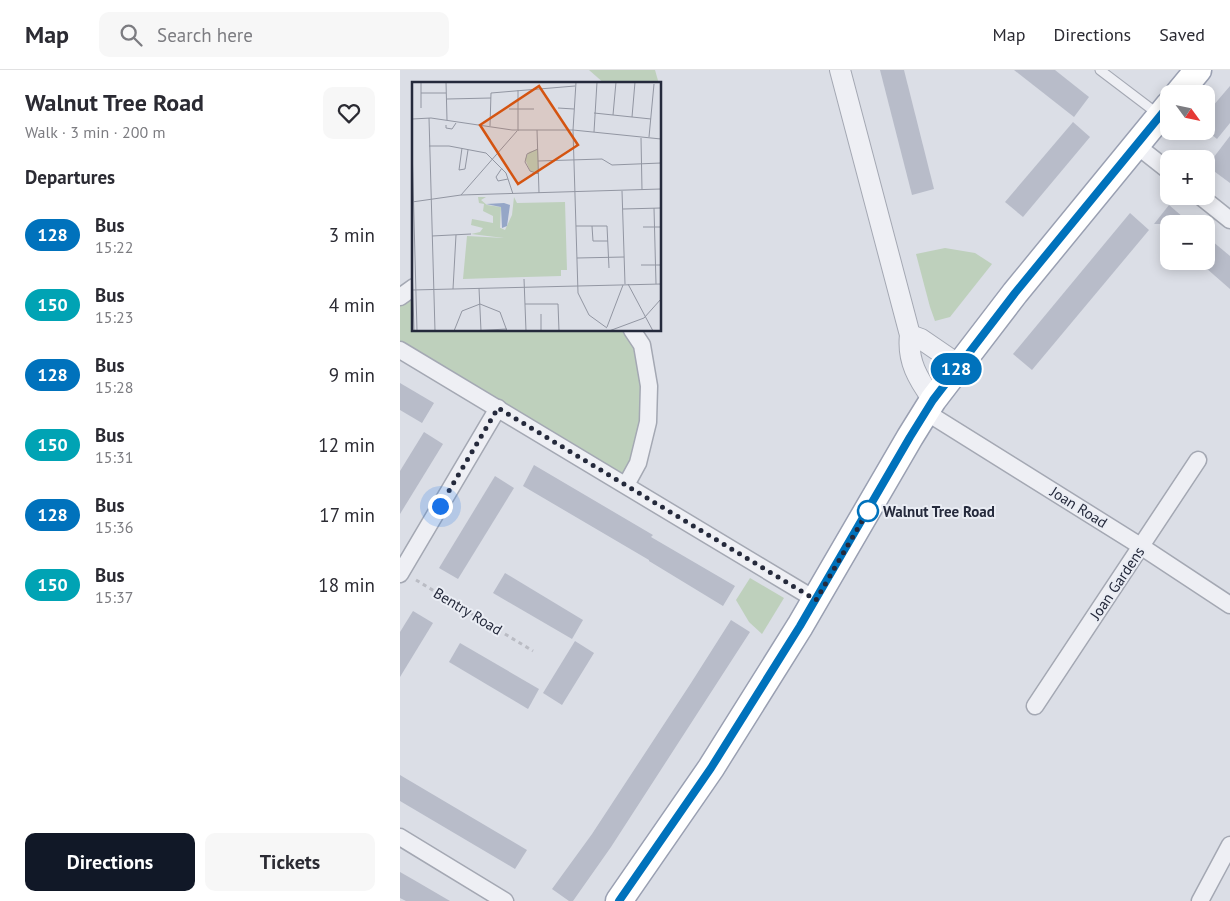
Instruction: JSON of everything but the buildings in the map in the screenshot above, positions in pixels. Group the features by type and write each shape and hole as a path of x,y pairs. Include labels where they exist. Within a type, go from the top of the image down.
{"main road":[{"path":"1186,85 1198,70"},
{"path":"619,901 711,768 816,600 929,406 1015,293 1160,115"}],"street":[{"path":"840,70 910,334 909,348 912,365 929,406"},
{"path":"1136,145 1160,164"},
{"path":"1211,205 1230,220"},
{"path":"400,297 412,288"},
{"path":"626,485 638,463 648,422 649,386 642,345 633,331"},
{"path":"910,334 921,339 959,365"},
{"path":"400,350 816,600"},
{"name":"Joan Road","path":"929,406 1230,605"},
{"path":"401,572 498,408"},
{"name":"Joan Gardens","path":"1035,706 1198,460"},
{"path":"400,837 504,901"},
{"path":"1200,901 1230,846"}],"lane":[{"path":"1100,70 1160,108"}],"path":[{"name":"Bentry Road","path":"401,572 533,651"}],"green space":[{"path":"589,70 655,70 658,82 603,82"},
{"path":"945,248 975,253 992,264 950,317 935,321 916,254"},
{"path":"412,288 412,331 632,331 649,386 626,485 400,350 400,297"},
{"path":"750,578 784,598 762,634 749,622 736,600"}],"bus line":[{"name":"128","path":"619,901 711,768 800,626 933,400 1015,293 1160,116"}],"place":[{"name":"Walnut Tree Road","path":"868,511"}],"route":[{"path":"440,506 498,408 816,600 869,509 868,511"}]}
